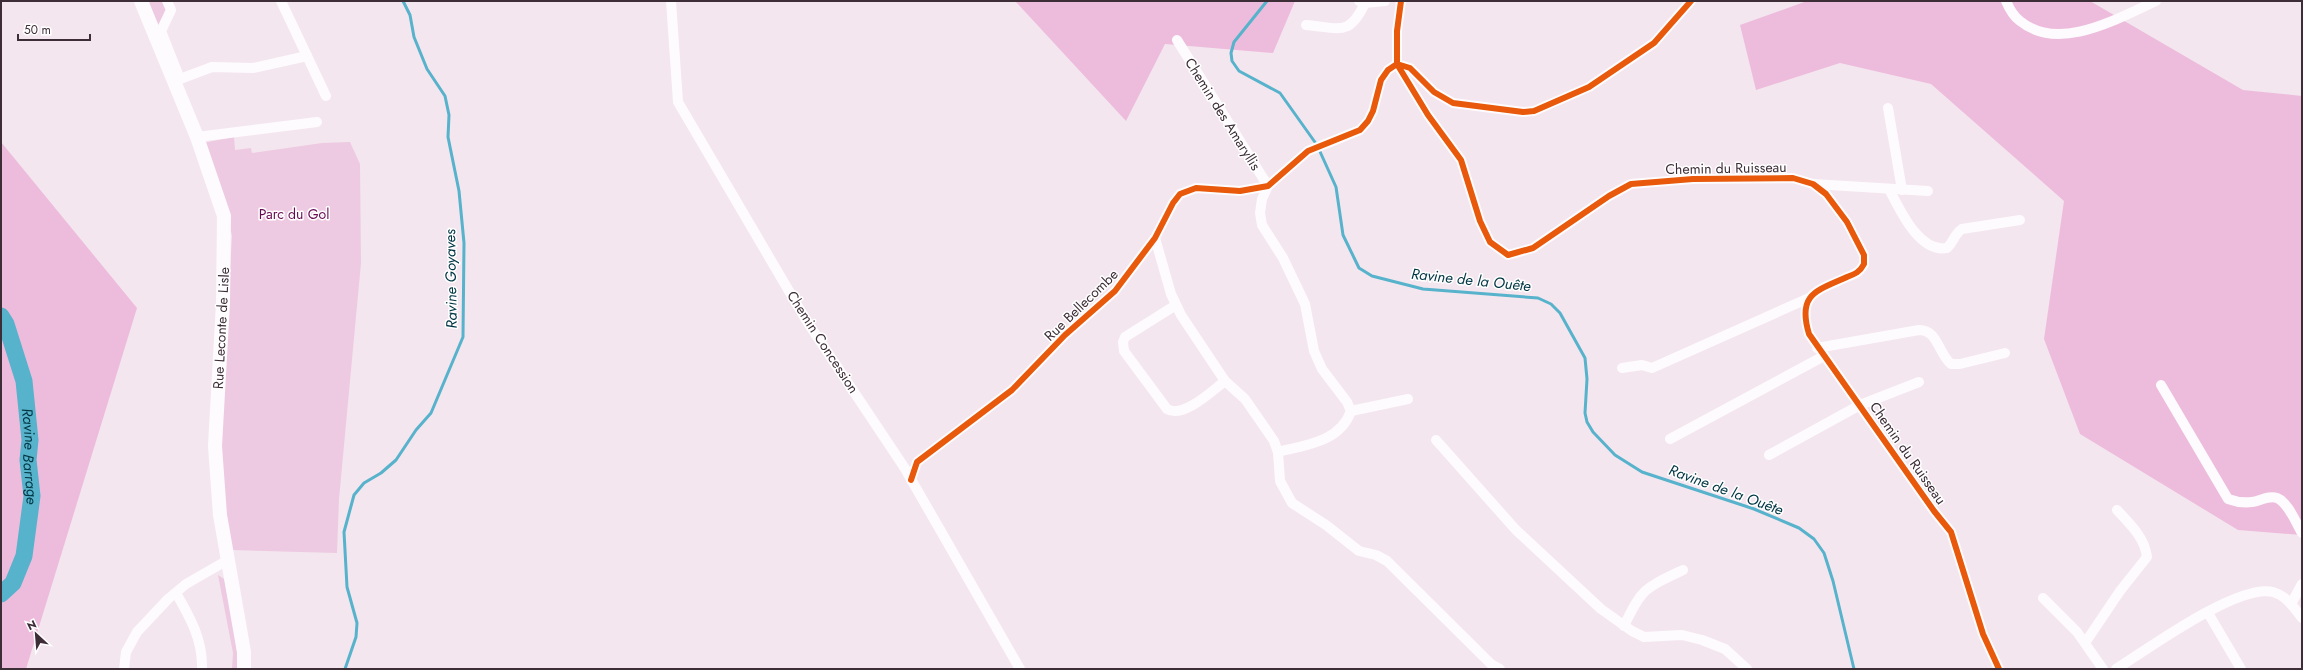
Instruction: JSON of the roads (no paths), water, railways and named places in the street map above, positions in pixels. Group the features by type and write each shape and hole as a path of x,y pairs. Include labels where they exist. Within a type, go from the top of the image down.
{"main road":[{"name":"Rue Leconte de Lisle","path":"142,1 197,137 221,203 225,229 215,446 220,515 226,561 244,652 244,669"}],"street":[{"path":"167,1 171,10 161,31 180,79 212,67 253,68 307,56"},
{"path":"281,1 326,96"},
{"name":"Chemin Concession","path":"671,1 678,102 806,320 911,480 1020,669"},
{"path":"1306,25 1341,28 1349,27 1357,20 1362,2 1385,1"},
{"path":"1397,64 1397,31 1401,1"},
{"path":"1397,64 1410,68 1434,92 1453,103 1523,112 1534,111 1589,87 1654,43 1691,1"},
{"path":"2006,1 2019,21 2032,28 2057,34 2081,31 2113,21 2156,1"},
{"name":"Chemin des Amaryllis","path":"1177,40 1268,186 1262,199 1260,213 1262,225 1283,258 1305,304 1314,351 1322,369 1347,402 1351,411"},
{"path":"1268,186 1308,151 1360,130 1368,121 1381,80 1388,70 1397,64"},
{"name":"Chemin du Ruisseau","path":"1397,64 1428,115 1461,160 1480,221 1490,242 1508,255 1533,248 1609,196 1631,184 1693,179 1793,178 1813,184 1826,194 1847,222 1865,260 1862,269 1858,272 1818,290 1809,298 1805,304 1804,318 1809,334 1817,348 1860,405 1934,511 1951,532 1983,634 1999,669"},
{"path":"1888,108 1902,190"},
{"path":"197,137 317,122"},
{"path":"1813,184 1928,191"},
{"name":"Rue Bellecombe","path":"911,480 916,462 1012,390 1065,335 1115,291 1156,238 1172,203 1180,194 1188,189 1240,191 1268,186"},
{"path":"1889,189 1903,217 1923,241 1931,248 1948,248 1953,244 1956,234 1962,229 2020,220"},
{"path":"1156,238 1176,305 1226,381 1245,399 1274,441 1278,452 1280,481 1296,508 1326,525 1359,551 1376,555 1387,561 1491,664 1500,669"},
{"path":"1622,368 1642,365 1652,368 1809,298"},
{"path":"1176,305 1126,337 1123,342 1124,351 1167,409 1172,412 1177,412 1190,407 1226,381"},
{"path":"1817,348 1927,330 1933,335 1944,358 1950,364 1960,364 2005,353"},
{"path":"1670,439 1824,356"},
{"path":"1769,455 1860,405 1919,382"},
{"path":"2161,385 2228,499 2237,502 2253,502 2269,497 2277,498 2285,505 2302,533"},
{"path":"1278,452 1319,442 1335,434 1347,423 1351,411 1408,399"},
{"path":"1436,440 1516,530 1601,609 1624,626 1644,637 1682,635 1702,640 1725,649 1747,669"},
{"path":"2085,643 2120,591 2147,557 2146,547 2140,537 2117,510"},
{"path":"124,669 126,652 137,632 176,592 186,584 226,561"},
{"path":"1624,626 1636,601 1644,590 1683,570"},
{"path":"2291,604 2302,584"},
{"path":"176,592 194,626 201,645 202,669"},
{"path":"2116,669 2234,598 2260,592 2282,595 2302,618"},
{"path":"2043,598 2085,643 2103,669"},
{"path":"2208,613 2241,669"}],"waterway":[{"name":"Ravine Goyaves","path":"345,669 356,637 357,623 347,587 344,532 354,495 364,483 381,473 396,460 416,430 431,413 463,337 464,243 459,191 448,137 449,115 445,96 427,69 414,37 410,15 403,1"},
{"name":"Ravine de la Ouête","path":"1267,1 1234,42 1231,53 1232,61 1239,71 1280,93 1317,145 1336,187 1343,235 1359,268 1372,276 1423,289 1538,298 1551,304 1560,313 1585,358 1587,379 1585,413 1587,422 1593,432 1615,455 1642,472 1754,509 1799,528 1814,539 1824,553 1833,581 1854,669"},
{"name":"Ravine Barrage","path":"1,316 6,324 24,381 30,440 28,460 32,496 24,556 13,583 1,594"}],"park label":[{"name":"Parc du Gol","path":"294,214"}]}
